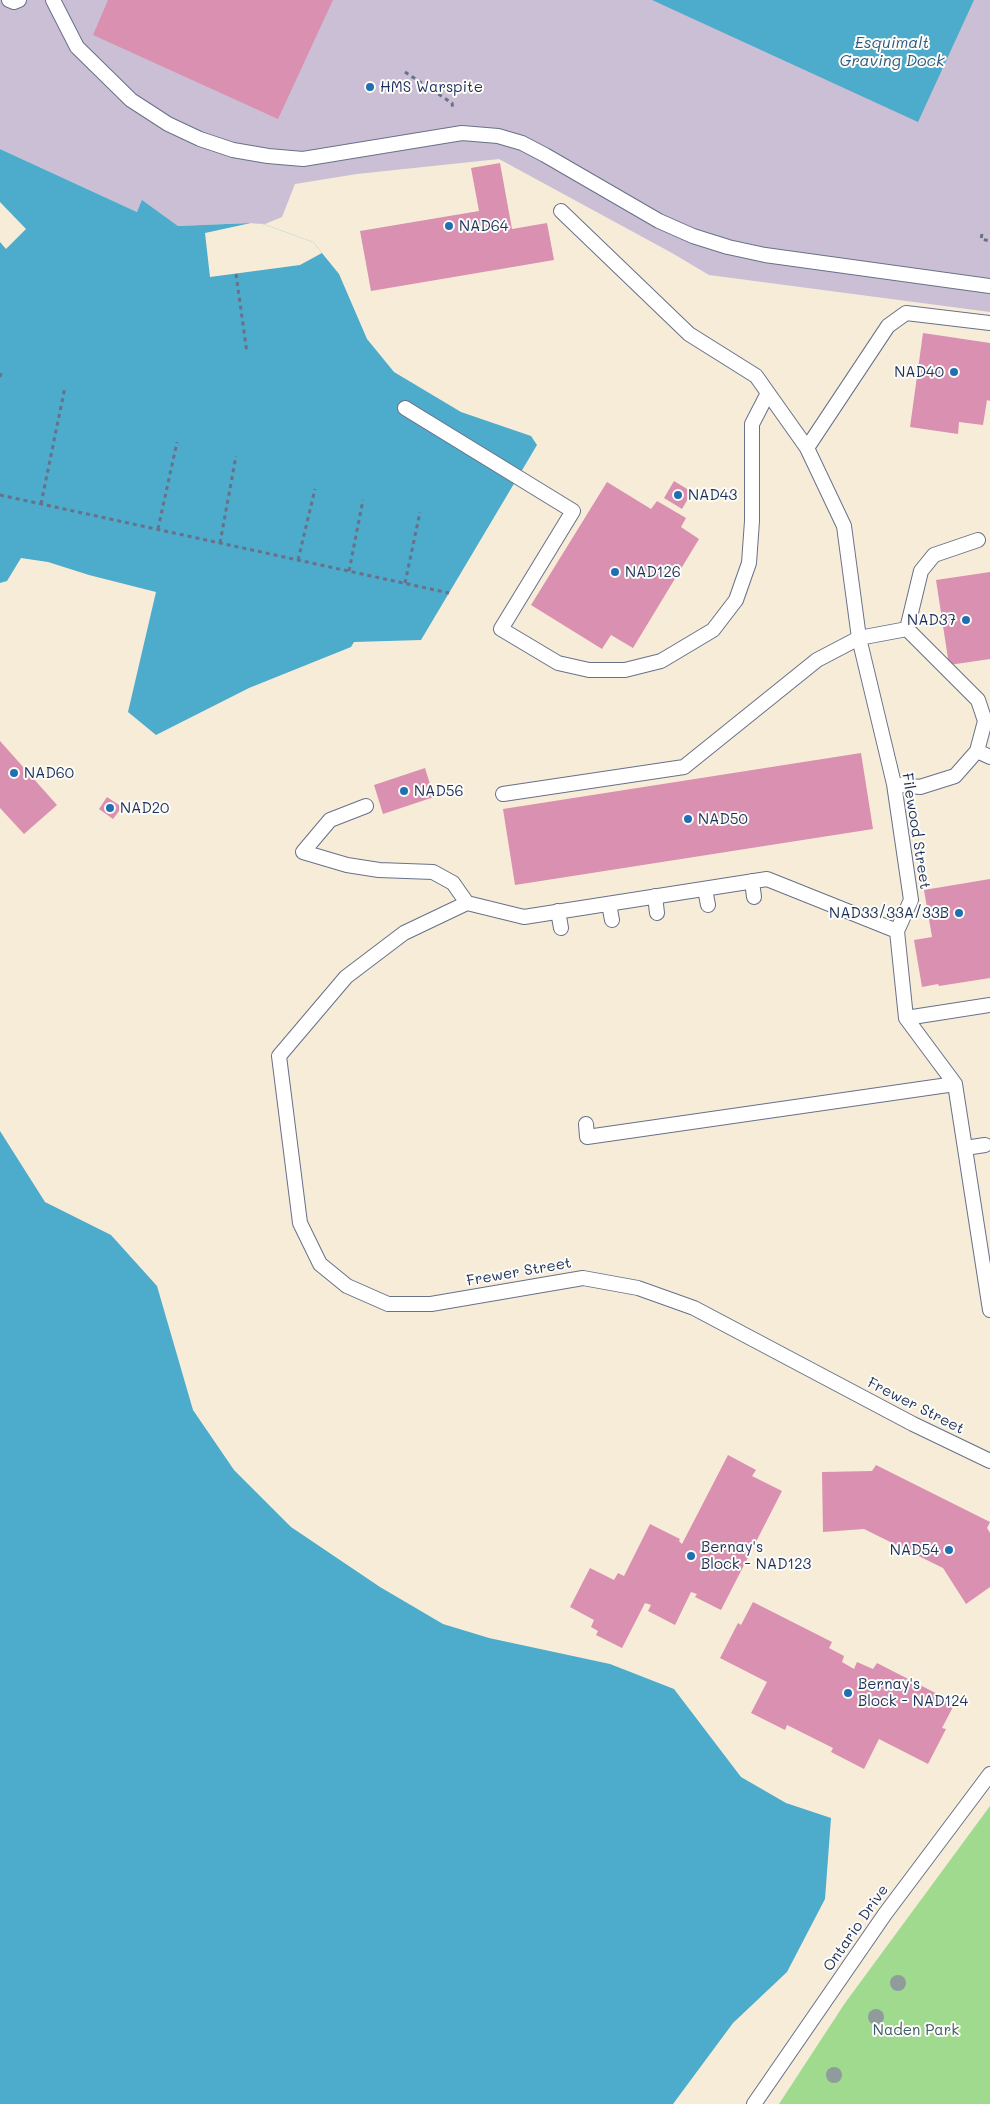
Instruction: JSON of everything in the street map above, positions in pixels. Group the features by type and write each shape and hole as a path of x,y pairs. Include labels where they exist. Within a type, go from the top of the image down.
{"lane":[{"path":"10,0 14,2 19,0"},
{"path":"53,0 77,47 131,100 168,124 200,139 234,150 268,156 304,159 462,133 498,136 522,143 538,151 659,221 693,236 728,247 765,255 990,286"},
{"name":"Filewood Street","path":"561,211 689,334 756,376 807,448 844,526 859,638 894,784 911,900 896,931"},
{"path":"807,448 888,326 906,313 990,323"},
{"path":"406,408 573,510 501,629 558,663 589,670 625,670 661,661 713,630 736,600 749,563 752,521 752,424 768,393"},
{"path":"907,629 921,571 934,555 978,540"},
{"path":"503,794 684,767 817,660 859,638 907,629"},
{"path":"894,784 920,787 955,776 977,751 985,721 978,700 907,629"},
{"path":"977,751 990,757"},
{"path":"366,806 330,820 303,852 346,865 379,870 433,872 453,883 467,903 524,917 767,880 808,899 896,931 906,1018 955,1084 965,1148 985,1245 990,1310"},
{"path":"752,881 754,897"},
{"path":"705,889 708,905"},
{"path":"655,896 657,913"},
{"name":"Frewer Street","path":"467,903 404,932 346,977 279,1056 300,1223 320,1264 347,1286 388,1304 431,1304 584,1278 638,1288 694,1308 913,1424 990,1461"},
{"path":"609,904 612,920"},
{"path":"558,911 561,928"},
{"path":"906,1018 990,1005"},
{"path":"586,1124 587,1137 639,1123 783,1101 831,1102 955,1084"},
{"path":"829,1087 831,1102"},
{"path":"965,1148 985,1145"},
{"name":"Ontario Drive","path":"754,2104 885,1914 990,1774"}],"path":[{"path":"405,72 452,103 454,113"},
{"path":"982,234 981,239 990,241"},
{"path":"236,274 247,353"},
{"path":"41,504 65,387"},
{"path":"158,529 177,442"},
{"path":"220,543 236,456"},
{"path":"298,560 315,490"},
{"path":"0,495 449,593"},
{"path":"350,571 363,500"},
{"path":"405,583 420,512"}],"shaded area":[{"path":"0,0 990,0 990,312 709,275 499,159 357,174 295,184 282,217 265,224 178,226 143,201 137,212 0,149"}],"green space":[{"name":"Naden Park","path":"990,1806 990,2104 779,2104 845,2003"}],"water":[{"name":"Esquimalt Graving Dock","path":"652,0 974,0 918,122"},
{"path":"0,149 137,212 142,200 178,226 263,224 313,242 339,274 367,339 394,372 461,412 531,436 537,445 421,640 354,642 351,647 249,688 156,735 128,712 156,592 89,575 48,562 21,558 7,581 0,583"},
{"path":"0,1131 45,1202 111,1235 157,1286 193,1410 234,1470 291,1527 380,1587 443,1624 489,1638 610,1664 674,1689 741,1777 786,1803 831,1818 825,1899 787,1972 733,2023 673,2104 0,2104"}],"pier":[{"path":"0,202 26,229 6,249 0,242"},
{"path":"251,223 263,224 313,242 322,253 300,265 210,277 205,233"}],"building":[{"path":"108,0 333,0 278,119 93,35"},
{"name":"NAD64","path":"500,163 512,229 547,223 554,260 371,291 360,231 479,211 471,168"},
{"name":"NAD40","path":"923,333 990,343 990,401 987,400 983,425 959,422 958,434 910,427"},
{"name":"NAD43","path":"674,481 692,492 682,509 664,498"},
{"name":"NAD126","path":"607,482 651,509 657,501 686,518 681,527 699,539 633,648 611,635 602,649 531,605"},
{"name":"NAD37","path":"990,572 990,659 949,665 936,580"},
{"name":"NAD60","path":"0,741 57,805 24,834 0,808"},
{"name":"NAD50","path":"861,753 873,829 515,885 503,809"},
{"name":"NAD56","path":"425,768 434,797 383,814 374,785"},
{"name":"NAD20","path":"107,797 122,807 113,819 99,809"},
{"name":"NAD33/33A/33B","path":"990,879 990,978 922,987 914,940 932,937 924,890"},
{"name":"Bernay's Block - NAD123","path":"728,1455 756,1470 752,1476 782,1491 721,1610 695,1597 697,1594 691,1592 675,1625 648,1611 651,1605 645,1603 622,1648 596,1635 598,1631 591,1627 594,1620 570,1607 590,1568 614,1580 618,1573 624,1576 650,1524 680,1539 679,1541 682,1544"},
{"name":"NAD54","path":"876,1465 990,1522 987,1528 990,1533 990,1587 966,1604 943,1568 864,1529 823,1532 822,1472 872,1471"},
{"name":"Bernay's Block - NAD124","path":"753,1602 832,1642 829,1648 844,1656 842,1662 854,1669 857,1662 873,1669 877,1663 955,1703 942,1728 946,1729 928,1764 879,1739 864,1769 831,1752 833,1748 787,1725 785,1730 751,1713 767,1682 720,1658 738,1623 741,1625"}],"place":[{"name":"HMS Warspite","path":"370,87"},
{"name":"NAD64","path":"449,226"},
{"name":"NAD40","path":"954,372"},
{"name":"NAD43","path":"678,495"},
{"name":"NAD126","path":"615,572"},
{"name":"NAD37","path":"966,620"},
{"name":"NAD60","path":"14,773"},
{"name":"NAD56","path":"404,791"},
{"name":"NAD20","path":"110,808"},
{"name":"NAD50","path":"688,819"},
{"name":"NAD33/33A/33B","path":"959,913"},
{"name":"NAD54","path":"949,1550"},
{"name":"Bernay's Block - NAD123","path":"691,1556"},
{"name":"Bernay's Block - NAD124","path":"848,1693"}]}
